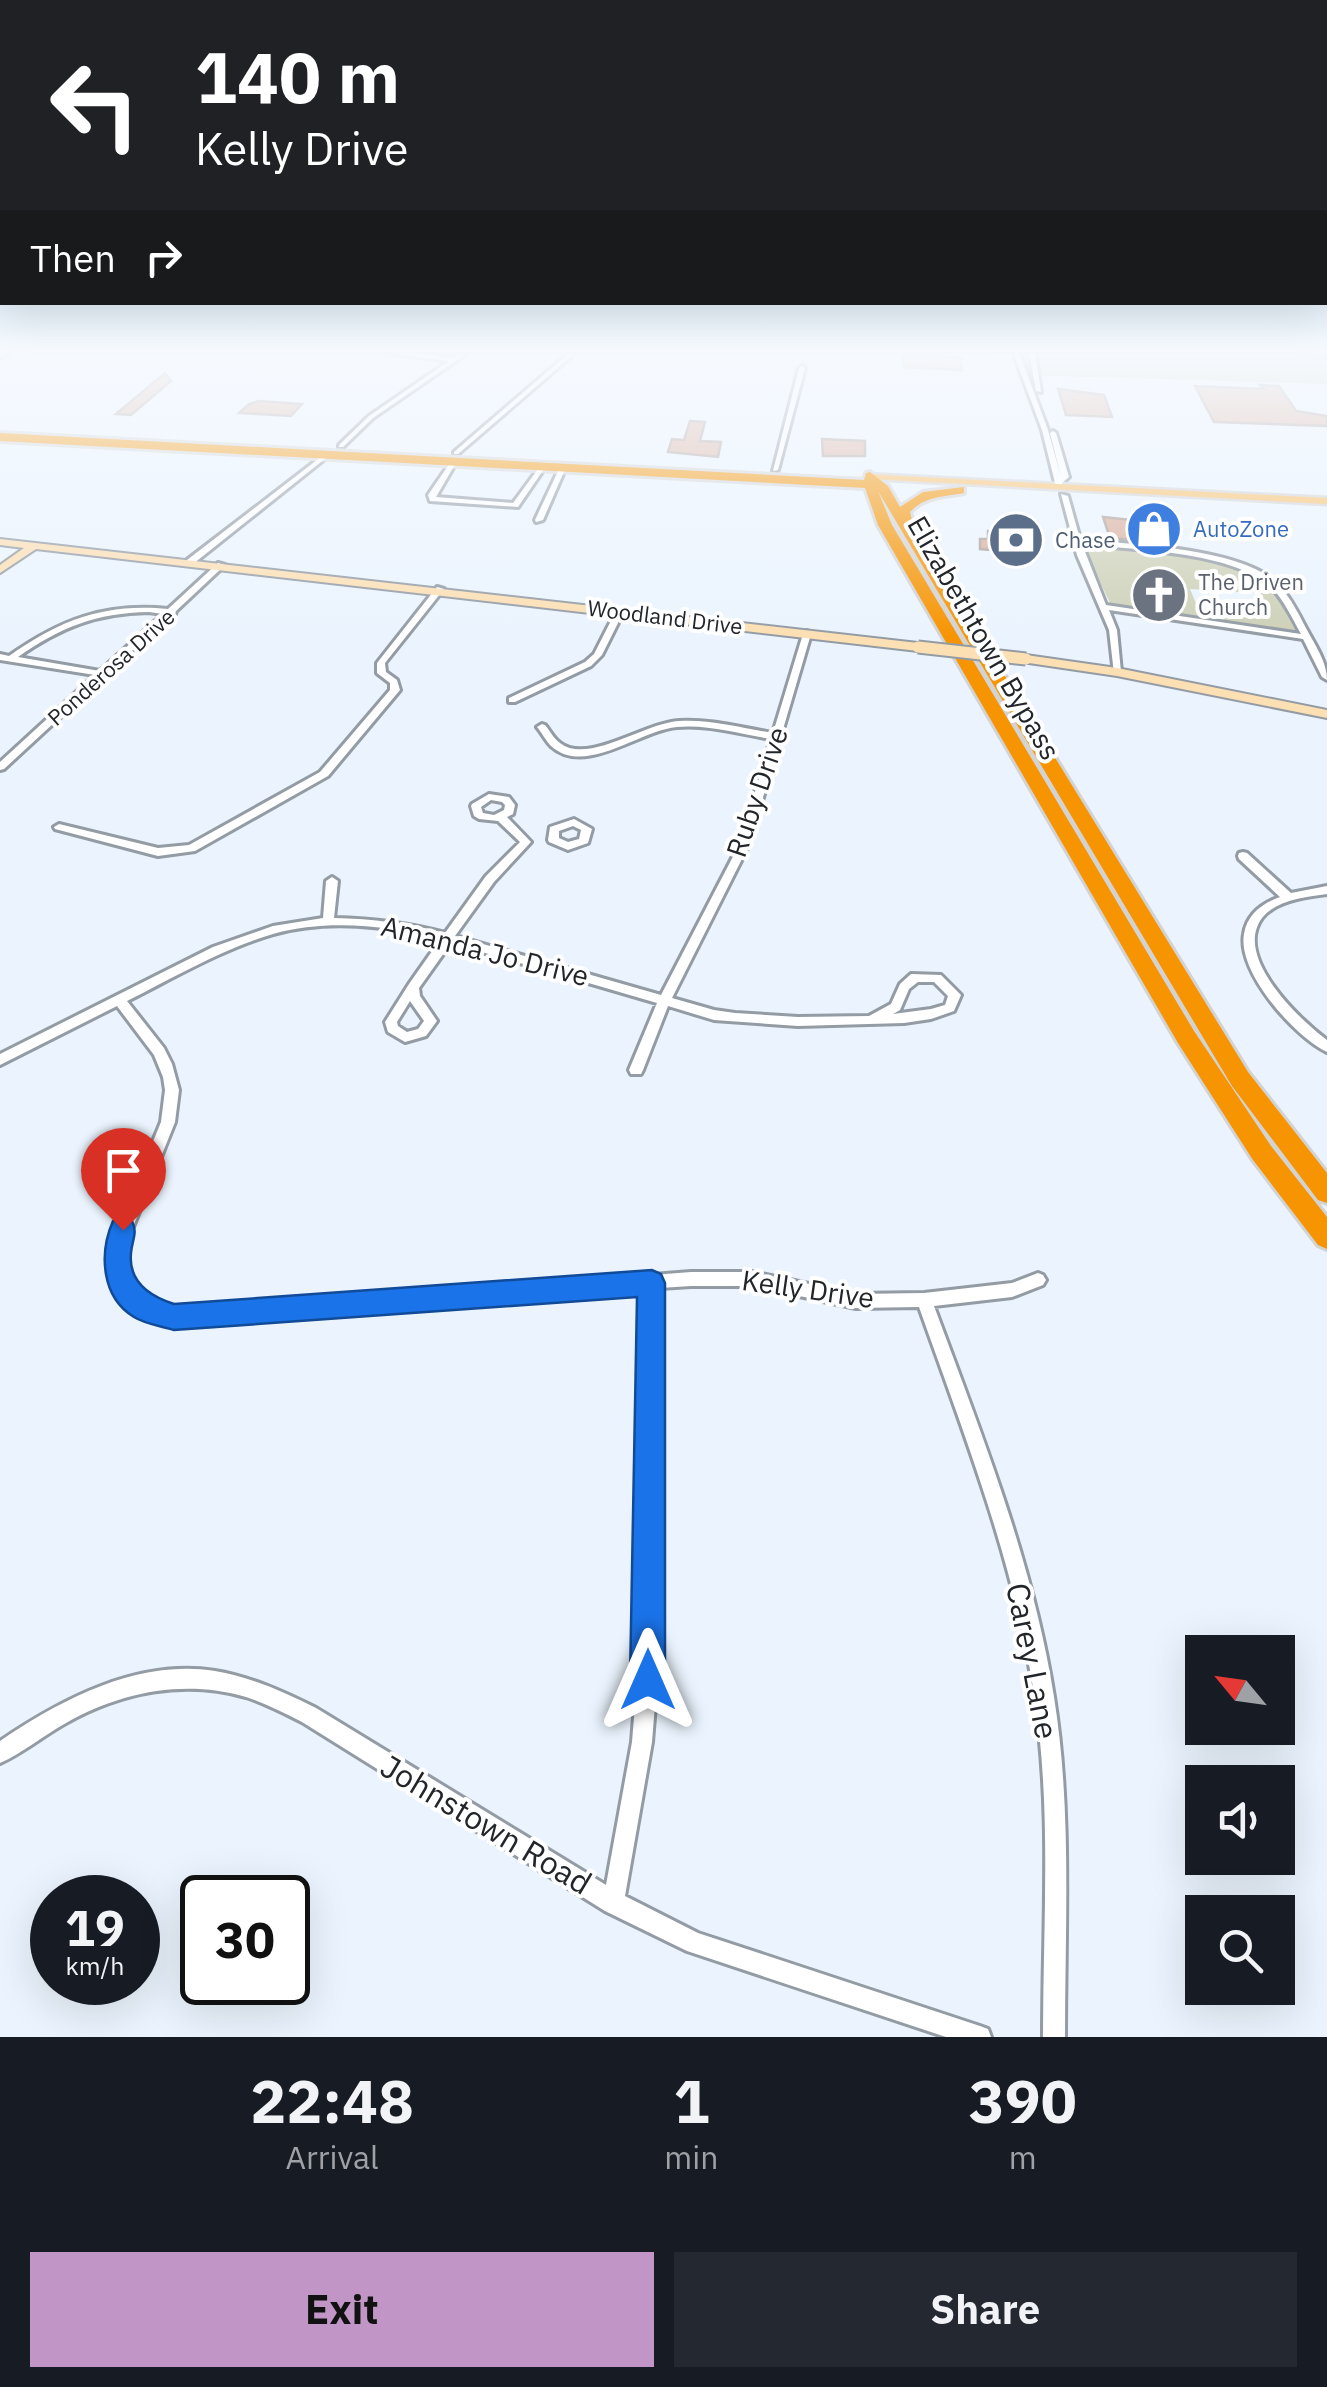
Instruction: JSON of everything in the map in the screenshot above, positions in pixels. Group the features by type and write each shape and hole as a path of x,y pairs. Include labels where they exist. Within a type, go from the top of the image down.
{"highway":[{"path":"206,447 563,463 652,463 810,472 872,482"},
{"path":"352,447 510,464 563,463"},
{"path":"328,454 350,450 563,463 679,475 872,482"},
{"path":"510,464 536,461 646,467 652,463"},
{"path":"679,475 695,471 810,472"},
{"path":"795,482 860,499 896,527 909,503 924,496 961,490"},
{"name":"Elizabethtown Bypass","path":"872,482 1201,1061 1262,1152 1327,1237"},
{"name":"Elizabethtown Bypass","path":"896,527 1240,1079 1327,1192"}],"main road":[{"path":"872,482 1173,493 1293,504"},
{"path":"872,482 961,490 1061,488 1150,501 1327,506"}],"street":[{"path":"466,447 455,457 433,499 515,505 542,466"},
{"path":"775,470 781,447"},
{"path":"1049,447 1054,476 1077,541 1114,630 1117,672"},
{"path":"1056,447 1066,477 1061,488"},
{"path":"190,562 328,454"},
{"path":"539,520 563,463"},
{"path":"1077,541 1223,562 1263,578 1278,589 1327,677"},
{"name":"Woodland Drive","path":"0,542 918,646 1117,672 1327,714"},
{"path":"0,570 36,545"},
{"name":"Ponderosa Drive","path":"0,768 221,565"},
{"path":"59,826 158,852 180,852 302,788 332,768 385,704 396,686 382,673 381,663 440,589"},
{"path":"5,658 52,630 108,611 132,607 172,612"},
{"path":"1104,607 1306,637"},
{"path":"512,700 598,656 620,611"},
{"name":"Ruby Drive","path":"636,1070 665,998 744,844 807,634"},
{"path":"5,658 103,674"},
{"path":"542,727 556,747 578,755 671,724 777,736"},
{"path":"501,818 526,842"},
{"path":"412,987 490,879 526,842 552,838"},
{"path":"1243,856 1289,898"},
{"path":"328,921 332,881"},
{"path":"1327,890 1289,898 1264,910 1252,922 1250,952 1259,973 1288,1012 1327,1048"},
{"name":"Amanda Jo Drive","path":"0,1060 240,940 328,921 396,925 447,936 714,1015 746,1020 874,1018 941,1013 954,1002 955,994 937,978 915,978 907,983 891,1012 874,1018"},
{"name":"Kelly Drive","path":"118,999 159,1052 172,1090 167,1130 123,1230 116,1256 123,1286 142,1307 161,1315 202,1318 652,1283 752,1279 856,1301 924,1300 1012,1290 1038,1280"},
{"path":"613,1902 642,1742 648,1680 652,1283"},
{"name":"Carey Lane","path":"924,1300 1008,1549 1044,1693 1051,1770 1054,2037"},
{"name":"Johnstown Road","path":"0,1753 71,1708 108,1693 163,1680 216,1680 249,1688 314,1720 613,1902 695,1943 980,2037"}],"green space":[{"path":"1083,546 1175,555 1247,573 1273,591 1297,632 1230,624 1223,619 1225,615 1269,618 1256,593 1190,589 1200,613 1213,616 1209,621 1179,616 1167,605 1171,601 1164,597 1170,593 1159,586 1142,590 1150,595 1145,601 1154,602 1141,610 1111,605"}],"building":[{"path":"670,447 720,447 718,457 668,452"},
{"path":"822,447 865,447 865,456 823,456"},
{"path":"1103,517 1169,524 1173,535 1110,538"},
{"name":"Chase","path":"1029,530 1033,541 1025,540 1025,545 1002,548 1003,551 980,549 980,539 988,539 988,531"}],"place":[{"name":"AutoZone","path":"1154,529"},
{"name":"Chase","path":"1016,540"},
{"name":"The Driven Church","path":"1159,595"}],"route":[{"path":"123,1230 116,1256 123,1286 142,1307 174,1317 652,1283 648,1680"}]}
